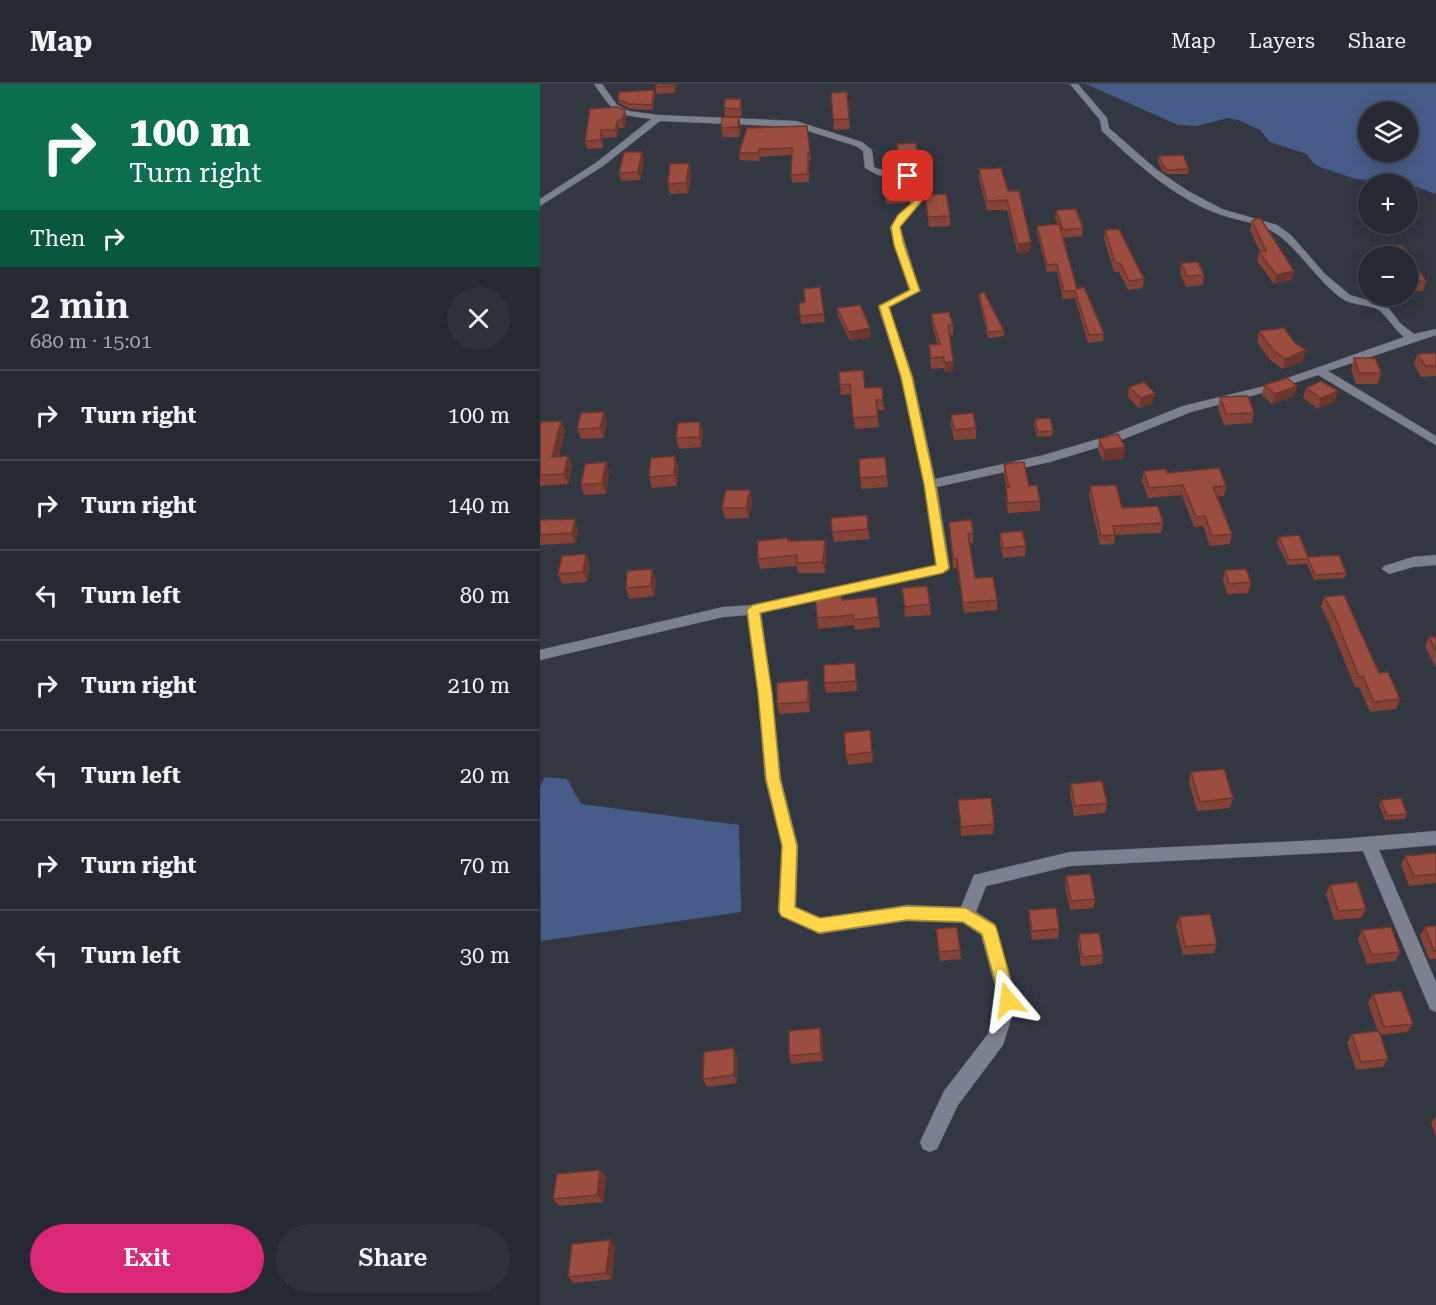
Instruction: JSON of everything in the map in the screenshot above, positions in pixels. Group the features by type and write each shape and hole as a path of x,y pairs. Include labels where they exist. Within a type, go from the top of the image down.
{"street":[{"path":"540,656 723,612 753,610 943,568 930,484 906,377 884,306 915,291 895,227 901,217 914,208 917,202 916,180 876,172 870,168 867,150 859,144 796,124 658,118 627,113 614,107 598,84"},
{"path":"1074,84 1104,120 1105,129 1137,159 1185,193 1219,211 1273,227 1298,248 1330,285 1346,297 1383,308 1397,326 1412,338"},
{"path":"540,203 600,164 658,118"},
{"path":"930,484 1046,459 1112,439 1187,409 1269,388 1412,338 1436,332"},
{"path":"1320,371 1436,441"},
{"path":"1389,569 1413,562 1436,560"},
{"path":"753,610 765,693 773,779 790,846 787,911 819,926 907,913 966,915 989,930 1008,1000 996,1039 951,1098 930,1142"},
{"path":"966,915 980,880 1071,860 1368,844 1436,838"},
{"path":"1368,844 1436,1003"}],"shaded area":[{"path":"1086,84 1436,84 1436,194 1418,188 1418,174 1358,174 1358,179 1320,167 1313,163 1307,154 1270,142 1260,130 1238,120 1228,118 1197,126 1178,125"},
{"path":"545,777 567,779 581,804 739,825 741,912 541,941 540,787"}],"building":[{"path":"656,84 674,84 673,86 655,87"},
{"path":"654,90 652,105 629,104 618,99 619,92"},
{"path":"847,92 849,119 833,120 831,93"},
{"path":"725,99 741,99 740,109 724,108"},
{"path":"617,107 625,110 615,130 601,130 601,140 585,141 590,109"},
{"path":"722,117 739,117 738,127 721,128"},
{"path":"807,126 810,153 808,153 808,174 791,175 792,148 759,149 758,153 739,153 747,128"},
{"path":"916,143 918,161 900,162 897,144"},
{"path":"624,152 642,152 638,172 619,173"},
{"path":"1183,155 1189,169 1168,170 1163,166 1159,156"},
{"path":"689,163 686,183 668,184 670,164"},
{"path":"1001,168 1008,191 1019,191 1031,242 1018,244 1007,200 987,201 979,169"},
{"path":"883,173 908,173 907,193 885,194"},
{"path":"946,194 950,216 928,217 925,195"},
{"path":"1076,209 1083,228 1063,230 1056,210"},
{"path":"1261,219 1294,271 1276,275 1259,252 1266,251 1252,221"},
{"path":"1059,224 1077,289 1084,287 1104,334 1089,335 1075,291 1064,291 1057,264 1047,265 1037,226"},
{"path":"1119,229 1144,279 1129,281 1120,263 1115,263 1105,230"},
{"path":"1198,262 1204,275 1187,276 1181,263"},
{"path":"1418,268 1426,281 1418,281"},
{"path":"820,287 824,314 800,316 799,303 805,302 804,289"},
{"path":"984,292 1004,331 988,332 979,294"},
{"path":"860,305 870,328 849,332 837,308"},
{"path":"949,312 953,325 948,325 953,361 945,363 943,357 931,358 929,345 940,344 931,314"},
{"path":"1284,328 1295,343 1306,350 1285,359 1273,350 1259,331"},
{"path":"1436,353 1436,366 1425,366 1417,354"},
{"path":"1354,358 1375,358 1381,373 1359,373"},
{"path":"863,370 865,388 882,387 883,400 876,400 878,416 853,418 850,384 840,385 839,372"},
{"path":"1287,378 1297,386 1275,394 1264,385"},
{"path":"1321,381 1338,391 1321,398 1306,388"},
{"path":"1144,382 1155,393 1141,398 1129,387"},
{"path":"1248,396 1254,413 1226,414 1220,397"},
{"path":"604,412 600,428 577,429 581,413"},
{"path":"973,413 976,428 954,430 951,415"},
{"path":"1050,418 1053,431 1038,432 1035,419"},
{"path":"561,421 552,457 568,456 564,474 540,475 541,422"},
{"path":"700,422 699,437 676,438 678,423"},
{"path":"1118,434 1125,447 1104,450 1099,439"},
{"path":"675,456 674,475 649,477 651,458"},
{"path":"885,457 887,476 860,478 859,459"},
{"path":"606,462 602,483 581,485 585,464"},
{"path":"1024,462 1029,486 1037,485 1040,501 1008,503 1006,487 1009,487 1004,464"},
{"path":"1219,468 1226,486 1213,487 1232,534 1212,536 1205,516 1196,517 1183,485 1149,488 1144,471 1166,469 1167,473"},
{"path":"1116,485 1122,508 1158,506 1163,523 1113,526 1115,535 1101,536 1090,486"},
{"path":"726,490 750,490 746,508 722,508"},
{"path":"867,515 868,529 832,532 831,518"},
{"path":"575,519 572,533 540,535 540,520"},
{"path":"971,520 973,533 968,534 975,578 993,577 997,600 963,603 957,559 953,559 949,522"},
{"path":"1022,531 1026,546 1003,548 1000,533"},
{"path":"1299,535 1308,557 1339,555 1346,573 1315,575 1308,559 1289,560 1279,537"},
{"path":"788,538 788,541 825,540 823,562 797,563 797,555 758,559 758,541"},
{"path":"586,554 583,572 558,574 562,556"},
{"path":"652,569 651,586 626,588 627,571"},
{"path":"1246,569 1251,582 1229,584 1225,570"},
{"path":"927,586 930,604 905,607 902,588"},
{"path":"841,593 842,600 876,597 879,617 854,620 853,615 817,618 815,596"},
{"path":"1344,595 1379,673 1388,672 1400,699 1374,702 1363,676 1359,677 1333,612 1324,597"},
{"path":"1429,637 1436,637 1436,651"},
{"path":"855,663 856,681 824,683 824,665"},
{"path":"808,680 808,702 777,704 777,683"},
{"path":"870,730 872,752 846,755 844,733"},
{"path":"1224,769 1233,798 1200,802 1191,772"},
{"path":"1102,781 1107,803 1075,806 1071,784"},
{"path":"991,798 994,824 961,827 958,800"},
{"path":"1401,798 1407,814 1387,816 1381,800"},
{"path":"1436,853 1436,874 1414,876 1405,856"},
{"path":"1090,874 1095,899 1071,901 1066,876"},
{"path":"1357,882 1366,909 1338,911 1330,885"},
{"path":"1056,908 1059,929 1032,931 1029,910"},
{"path":"1210,914 1217,944 1185,947 1179,917"},
{"path":"1436,926 1436,951 1434,951 1425,927"},
{"path":"957,927 960,950 939,952 936,929"},
{"path":"1391,927 1400,952 1372,955 1362,930"},
{"path":"1099,933 1103,955 1082,957 1079,934"},
{"path":"1401,991 1413,1024 1384,1027 1373,994"},
{"path":"820,1028 821,1053 789,1056 789,1031"},
{"path":"1379,1031 1388,1059 1361,1062 1352,1034"},
{"path":"734,1048 734,1075 703,1079 704,1052"},
{"path":"600,1170 597,1195 553,1199 557,1174"},
{"path":"610,1240 606,1273 568,1277 572,1244"}],"route":[{"path":"908,176 916,180 917,202 914,208 901,217 895,227 915,291 884,306 906,377 930,484 943,568 753,610 765,693 773,779 790,846 787,911 819,926 907,913 966,915 989,930 1008,1000"}]}
